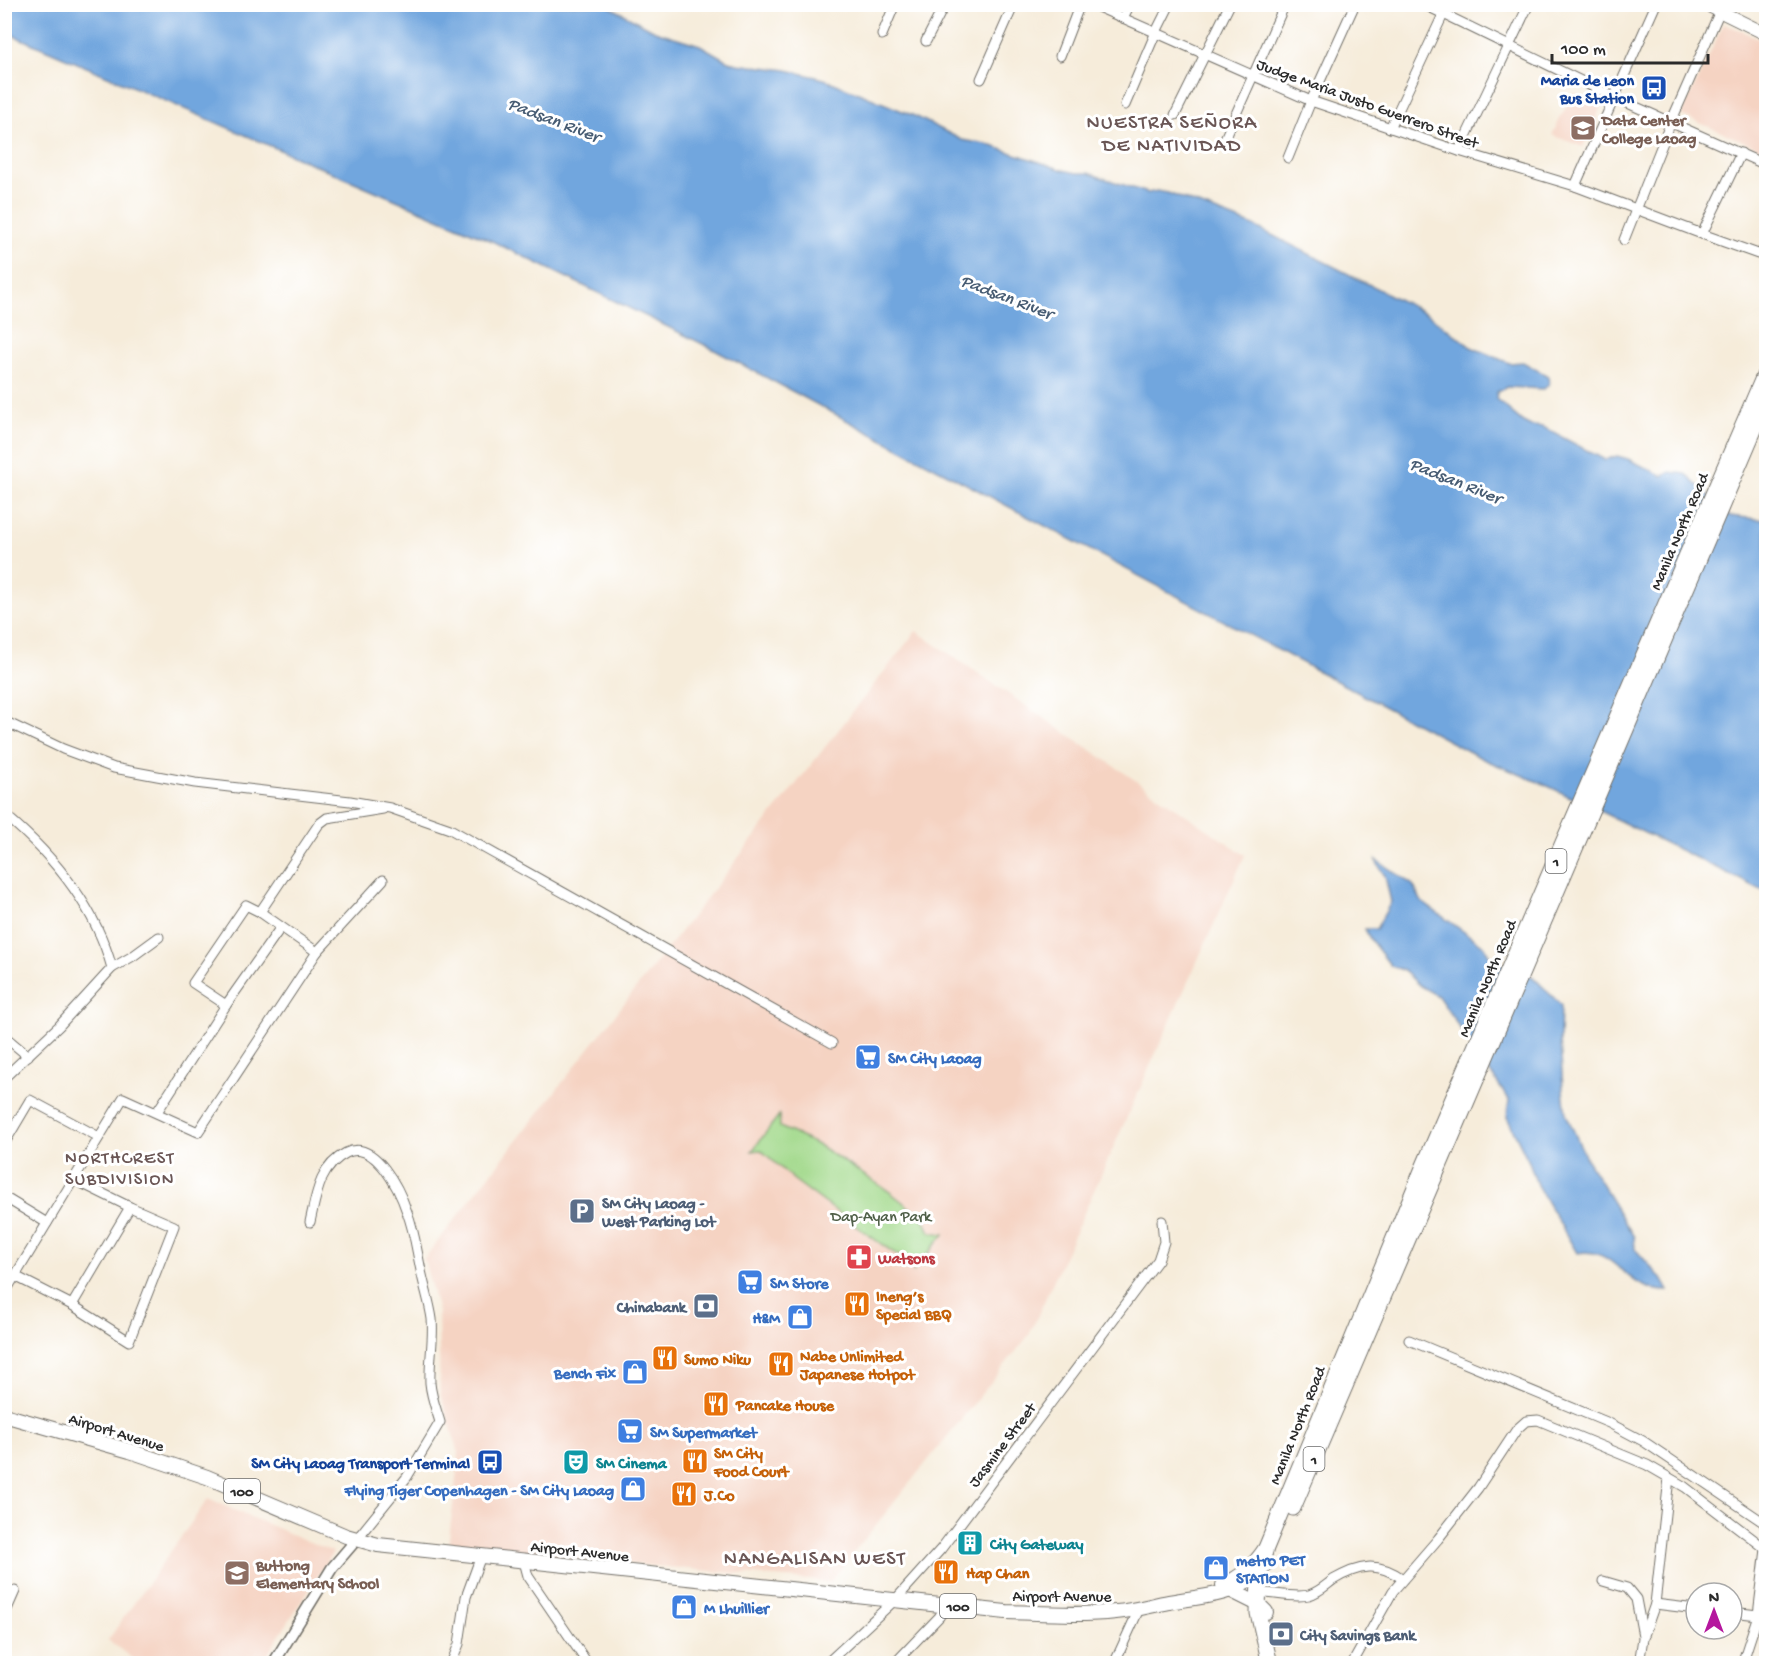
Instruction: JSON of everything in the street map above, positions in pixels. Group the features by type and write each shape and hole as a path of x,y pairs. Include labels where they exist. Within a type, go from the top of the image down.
{"highway":[{"name":"Manila North Road","path":"1270,1664 1262,1609 1265,1561 1767,371"},
{"name":"Manila North Road","path":"1353,1353 1767,402"}],"main road":[{"path":"1705,4 1722,8 1767,34"},
{"name":"Airport Avenue","path":"4,1415 130,1451 207,1477 356,1540 378,1545 1006,1612 1063,1614 1118,1612 1205,1597 1226,1590 1265,1561"},
{"name":"Airport Avenue","path":"1173,1601 1203,1590 1226,1590 1258,1559 1265,1561"},
{"path":"1226,1590 1239,1599 1262,1609"}],"street":[{"path":"882,35 895,4"},
{"path":"926,41 945,4"},
{"path":"981,79 1014,4"},
{"path":"1060,56 1080,4"},
{"name":"Judge Maria Justo Guerrero Street","path":"1090,4 1311,100 1459,151 1575,186 1756,254 1762,253 1767,244"},
{"path":"1123,18 1130,4"},
{"path":"1125,105 1170,4"},
{"path":"1175,115 1230,4"},
{"path":"1223,143 1285,4"},
{"path":"1288,158 1354,4"},
{"path":"1423,4 1614,97 1767,165"},
{"path":"1390,128 1448,4"},
{"path":"1459,151 1529,4"},
{"path":"1575,186 1656,4"},
{"path":"1624,240 1671,122 1722,8"},
{"path":"1702,234 1741,153"},
{"path":"4,721 63,749 114,768 195,783 350,801 390,808 450,829 832,1043"},
{"path":"260,912 319,824 327,818 390,808"},
{"path":"4,814 25,832 60,870 90,911 106,945 112,968"},
{"path":"4,1294 123,1098 198,1132 317,952 383,880"},
{"path":"226,1005 193,983 246,905 260,912 317,952"},
{"path":"157,1112 226,1005 281,927"},
{"path":"4,1078 59,1026 112,968 159,937"},
{"path":"4,1036 28,1056"},
{"path":"4,1144 30,1100 99,1137"},
{"path":"273,1664 332,1568 407,1477 440,1422 430,1383 432,1317 408,1212 387,1172 377,1160 362,1151 348,1151 332,1161 321,1179 310,1222"},
{"path":"15,1275 72,1305 129,1341 174,1226 74,1179"},
{"path":"4,1197 47,1223"},
{"path":"72,1305 130,1207"},
{"name":"Jasmine Street","path":"826,1664 896,1599 941,1549 1158,1260 1164,1242 1162,1221"},
{"path":"1409,1340 1618,1427 1643,1440 1767,1524"},
{"path":"1352,1664 1393,1591 1478,1488 1517,1429 1526,1421 1538,1420 1647,1465 1686,1487 1766,1549 1758,1615 1742,1664"},
{"path":"1639,1664 1643,1638 1655,1604 1669,1478"},
{"path":"451,1664 459,1644 466,1597 481,1556"},
{"path":"524,1561 528,1576 588,1664"},
{"path":"1262,1609 1318,1592 1351,1571 1364,1566 1392,1571 1403,1580"},
{"path":"1603,1581 1627,1588 1636,1599 1643,1638"},
{"path":"4,1616 15,1591"},
{"path":"1655,1604 1684,1608"},
{"path":"894,1664 939,1617 947,1605"},
{"path":"1114,1664 1140,1607"},
{"path":"1744,1613 1758,1615"}],"shaded area":[{"path":"1724,23 1766,42 1766,151 1681,115"},
{"path":"1573,93 1603,102 1583,147 1552,135"},
{"name":"SM City Laoag","path":"916,631 1245,855 1029,1335 830,1582 448,1547 459,1453 440,1394 438,1312 424,1259"},
{"name":"Buttong Elementary School","path":"208,1499 333,1552 262,1663 138,1663 108,1640"}],"green space":[{"name":"Dap-Ayan Park","path":"779,1115 780,1127 820,1146 890,1192 924,1219 930,1232 944,1234 913,1272 914,1267 910,1259 897,1255 867,1234 794,1180 761,1150 752,1151"}],"water":[{"name":"Padsan River","path":"5,4 607,5 655,31 700,45 737,64 787,70 824,79 917,117 962,140 986,144 1063,170 1088,173 1148,193 1157,191 1168,193 1254,226 1429,315 1471,347 1509,363 1523,362 1548,376 1549,384 1544,389 1507,387 1497,392 1496,399 1523,422 1531,426 1543,427 1605,460 1617,456 1663,476 1670,472 1686,474 1730,516 1766,520 1766,892 1550,787 1483,759 709,347 492,241 5,32"},
{"path":"1375,859 1413,885 1422,902 1484,946 1492,960 1533,977 1561,1005 1560,1039 1566,1114 1587,1160 1634,1237 1635,1249 1660,1277 1668,1291 1640,1284 1602,1256 1577,1253 1537,1185 1530,1164 1507,1117 1509,1100 1438,996 1420,986 1403,970 1391,966 1370,939 1365,929 1376,929 1391,902 1385,876"}],"place":[{"name":"Maria de Leon Bus Station","path":"1654,88"},
{"name":"Data Center College Laoag","path":"1583,128"},
{"name":"SM City Laoag","path":"868,1057"},
{"name":"SM City Laoag - West Parking Lot","path":"582,1211"},
{"name":"Watsons","path":"859,1257"},
{"name":"SM Store","path":"750,1282"},
{"name":"Ineng’s Special BBQ","path":"857,1304"},
{"name":"Chinabank","path":"706,1306"},
{"name":"H&M","path":"800,1317"},
{"name":"Sumo Niku","path":"665,1358"},
{"name":"Nabe Unlimited Japanese Hotpot","path":"781,1364"},
{"name":"Bench Fix","path":"635,1372"},
{"name":"Pancake House","path":"716,1404"},
{"name":"SM Supermarket","path":"630,1431"},
{"name":"SM City Food Court","path":"695,1461"},
{"name":"SM City Laoag Transport Terminal","path":"490,1462"},
{"name":"SM Cinema","path":"576,1462"},
{"name":"Flying Tiger Copenhagen - SM City Laoag","path":"633,1489"},
{"name":"J.Co","path":"684,1494"},
{"name":"City Gateway","path":"970,1543"},
{"name":"metro PET STATION","path":"1216,1568"},
{"name":"Hap Chan","path":"946,1572"},
{"name":"Buttong Elementary School","path":"237,1573"},
{"name":"M Lhuillier","path":"684,1607"},
{"name":"City Savings Bank","path":"1281,1634"}],"district":[{"name":"NUESTRA SEÑORA DE NATIVIDAD","path":"1172,132"},
{"name":"NORTHCREST SUBDIVISION","path":"120,1167"},
{"name":"NANGALISAN WEST","path":"815,1557"}]}
